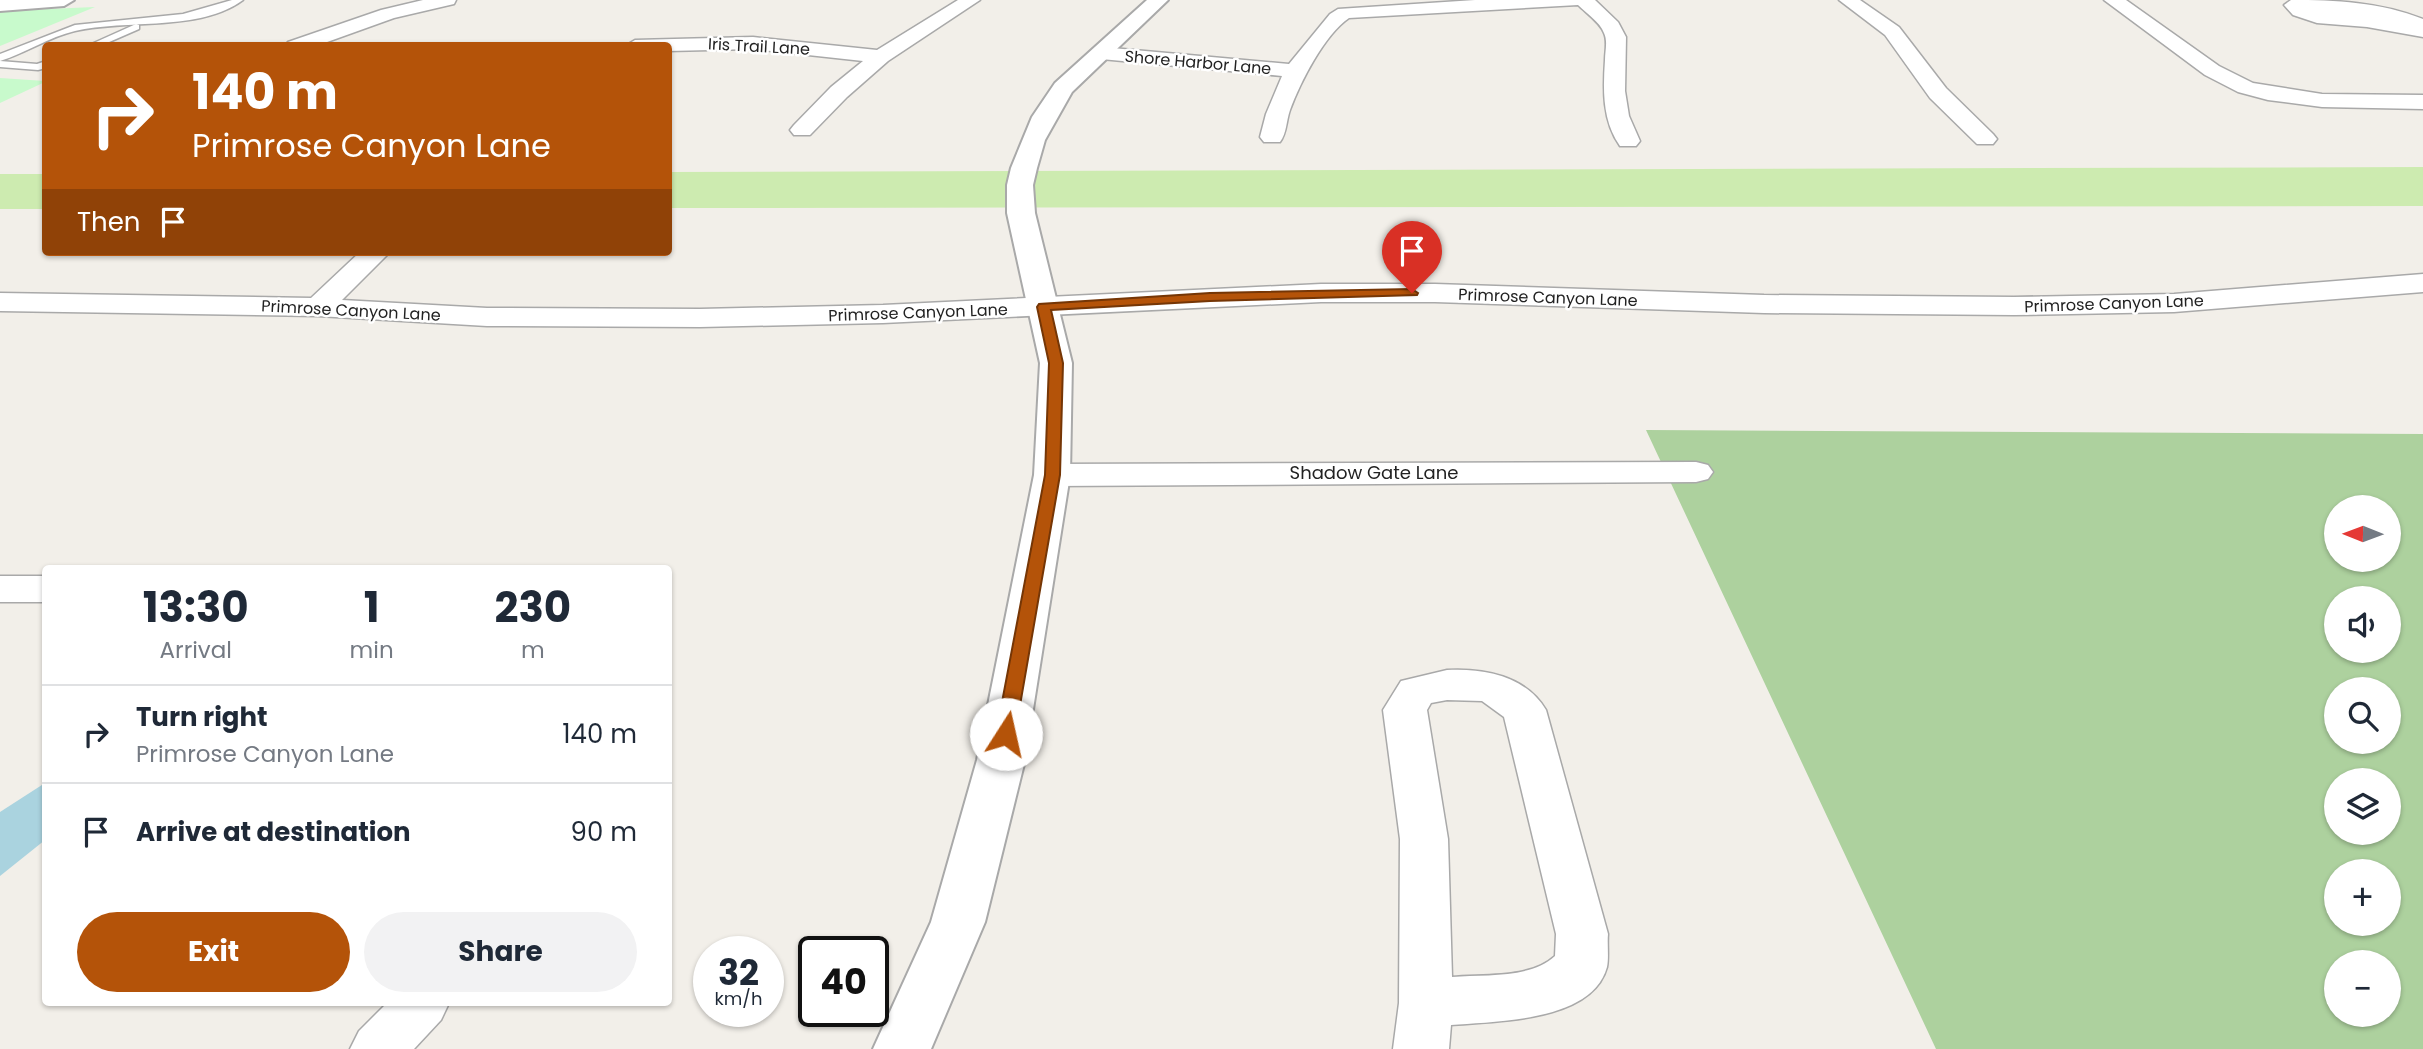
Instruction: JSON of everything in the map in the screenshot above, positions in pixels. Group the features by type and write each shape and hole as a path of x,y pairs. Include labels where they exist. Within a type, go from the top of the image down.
{"street":[{"path":"0,5 64,0"},
{"path":"307,42 388,15 447,0"},
{"path":"802,130 839,92 881,57 971,0"},
{"path":"901,1049 958,922 997,774 1052,475 1056,363 1021,213 1020,185 1024,168 1032,140 1054,100 1076,75 1158,0"},
{"path":"1272,137 1277,114 1295,71 1337,18 1345,13 1574,0"},
{"path":"1584,0 1611,26 1616,37 1614,91 1618,116 1628,141"},
{"path":"1848,0 1892,31 1938,93 1985,139"},
{"path":"2112,0 2153,25 2214,71 2248,90 2302,99 2421,103"},
{"path":"2316,3 2363,7 2399,15 2423,28 2323,18 2298,11 2292,5 2316,3"},
{"name":"Iris Trail Lane","path":"672,45 753,43 881,57"},
{"name":"Shore Harbor Lane","path":"1101,53 1295,71"},
{"path":"318,307 372,256"},
{"name":"Primrose Canyon Lane","path":"0,302 318,307 487,317 700,318 1359,293 1448,293 1777,304 2028,306 2174,303 2423,283"},
{"name":"Shadow Gate Lane","path":"1052,475 1696,472"},
{"path":"0,589 42,589"},
{"path":"1439,685 1472,686 1501,692 1524,710 1583,934 1581,966 1559,986 1520,995 1424,1026 1424,839 1405,710 1416,692 1439,685"},
{"path":"378,1049 419,1006"}],"lane":[{"path":"0,58 77,28 149,22 204,13 239,0"},
{"path":"101,42 149,22"},
{"path":"0,64 42,66"}],"green space":[{"path":"95,7 0,46 0,11"},
{"path":"0,78 42,81 42,83 0,103"},
{"path":"2423,167 2423,206 672,208 672,172"},
{"path":"0,174 42,174 42,209 0,209"},
{"path":"1646,430 2423,434 2423,1049 1936,1049"}],"water":[{"path":"42,785 42,842 0,876 0,812"}],"route":[{"path":"1006,734 1052,475 1056,363 1044,307 1210,297 1412,293"}]}
